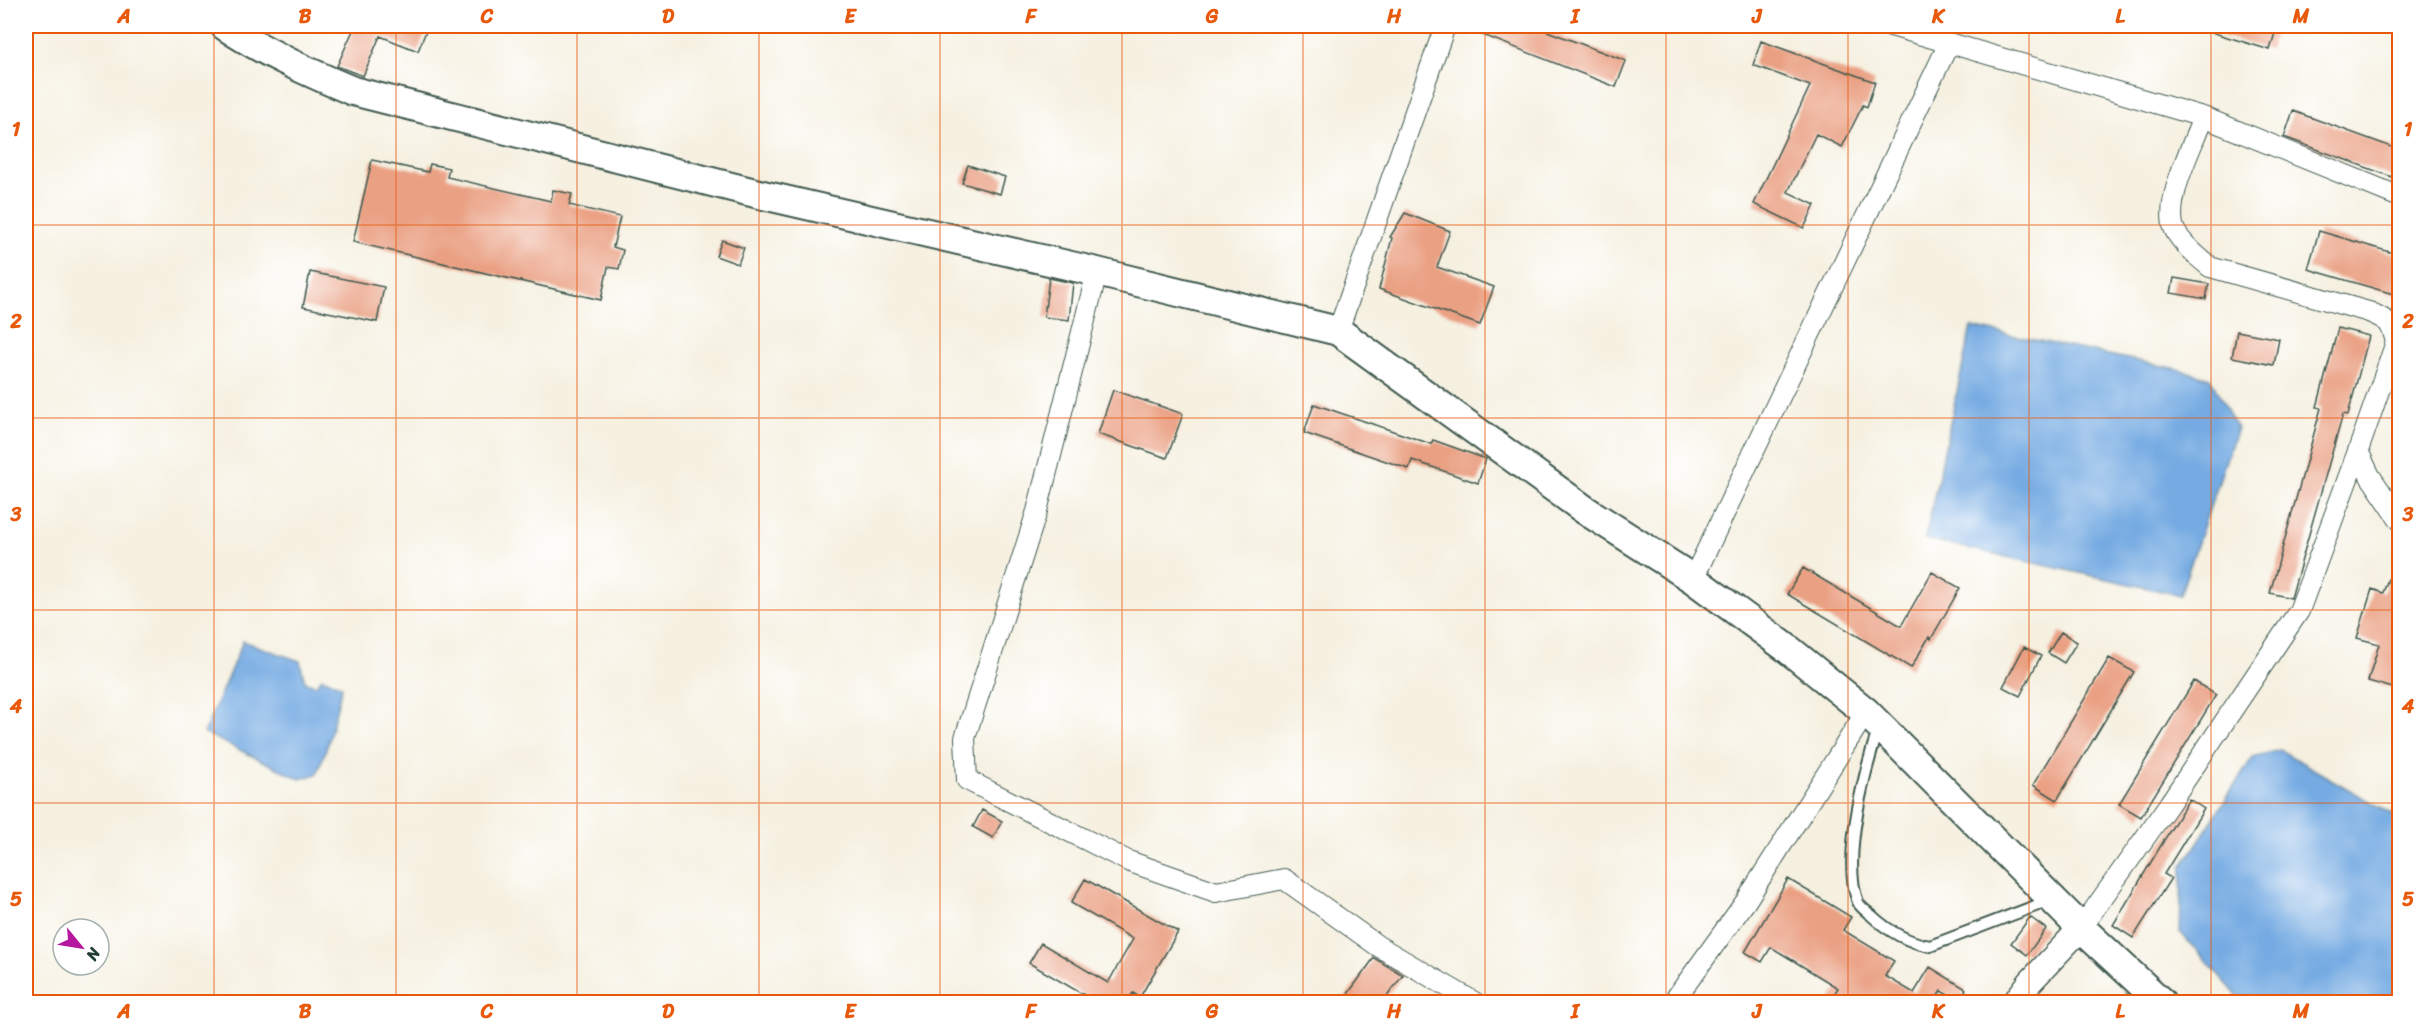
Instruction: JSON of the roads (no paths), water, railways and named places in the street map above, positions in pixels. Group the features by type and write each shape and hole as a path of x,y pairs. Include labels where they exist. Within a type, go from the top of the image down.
{"main road":[{"path":"225,26 251,43 310,73 353,91 763,195 1338,331 1586,510 1693,579 1788,649 1873,718 2081,928 2161,1002"}],"street":[{"path":"1338,331 1446,26"},
{"path":"1891,26 2203,117 2400,197"},
{"path":"1693,579 1949,43"},
{"path":"2015,1002 2030,982 2081,928 2169,804 2299,611 2396,342 2392,327 2385,319 2369,312 2210,267 2193,254 2173,227 2173,199 2203,117"},
{"path":"1096,272 1037,511 965,738 967,780 1128,861 1216,892 1284,879 1378,946 1474,1002"},
{"path":"2358,451 2370,476 2400,520"},
{"path":"1673,1002 1873,718"}],"lane":[{"path":"1873,718 1857,812 1852,874 1858,904 1886,929 1914,943 1930,946 2054,899"}],"water":[{"path":"1971,327 2178,369 2210,378 2237,428 2180,595 1925,539"},
{"path":"243,641 300,661 305,682 316,685 322,678 342,686 328,744 317,774 300,779 204,733"},
{"path":"2280,750 2399,818 2399,1002 2243,1002 2180,932 2182,867 2253,757"}]}
